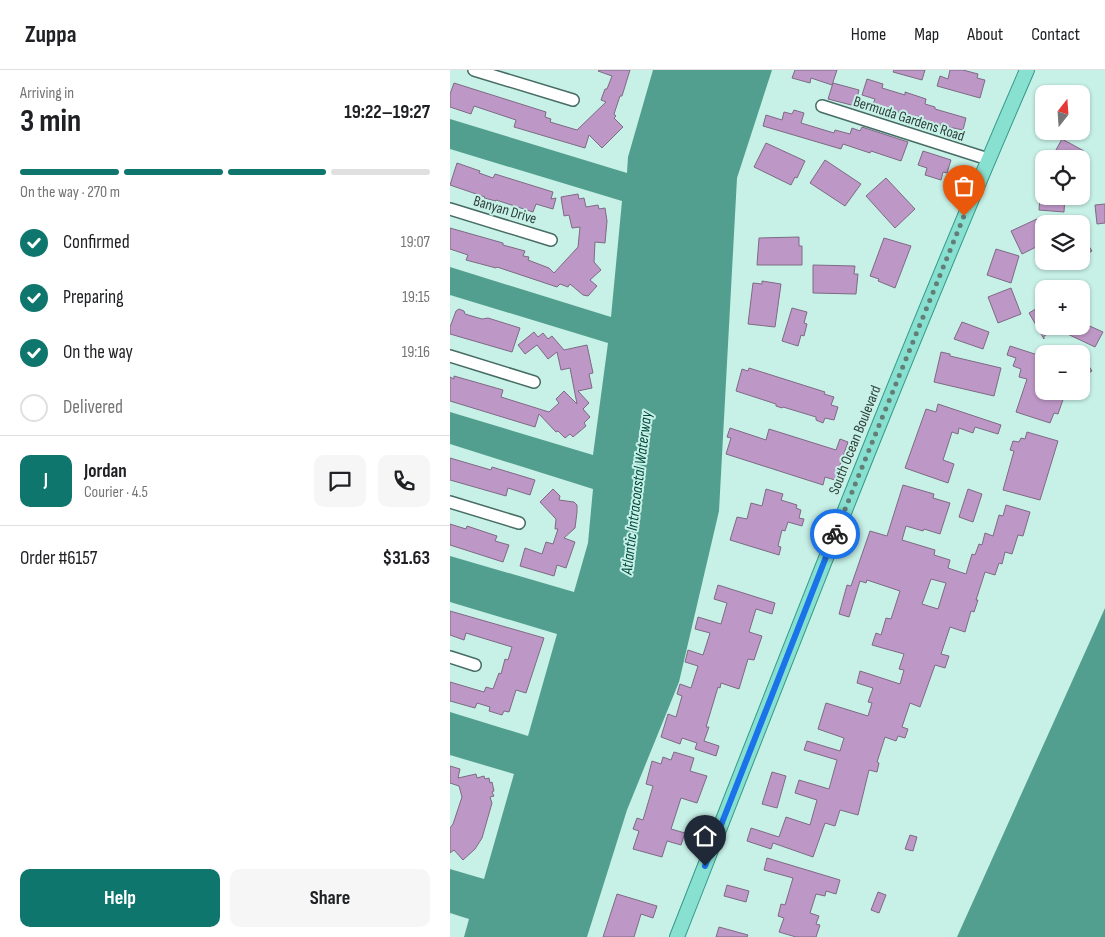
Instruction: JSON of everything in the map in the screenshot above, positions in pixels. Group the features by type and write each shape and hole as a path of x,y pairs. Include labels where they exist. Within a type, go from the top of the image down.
{"main road":[{"name":"South Ocean Boulevard","path":"677,937 858,474 1026,70"}],"street":[{"path":"474,70 573,100"},
{"name":"Bermuda Gardens Road","path":"822,106 988,160"},
{"name":"Banyan Drive","path":"450,209 551,240"},
{"path":"450,356 534,382"},
{"path":"450,502 519,524"},
{"path":"450,658 475,665"}],"water":[{"name":"Atlantic Intracoastal Waterway","path":"653,70 772,70 737,178 719,511 679,682 627,810 587,937 464,937 469,919 450,913 450,869 484,879 514,774 450,755 450,712 528,736 557,634 450,602 450,556 574,592 588,543 593,489 450,444 450,412 593,455 608,343 450,295 450,267 611,317 622,201 450,149 450,119 627,173 628,157"},
{"path":"1105,608 1105,937 957,937"}],"building":[{"path":"599,70 630,70 614,114 616,116 614,118 623,127 602,148 589,135 585,148 514,127 516,120 474,106 471,114 450,107 450,94 454,83 546,112 545,117 551,119 550,122 577,130 606,102 601,100 612,76"},
{"path":"795,70 837,70 832,85 811,78 810,83 792,78"},
{"path":"894,70 925,70 922,80 893,72"},
{"path":"950,70 963,70 978,74 977,78 985,80 980,98 937,86 940,76 948,79"},
{"path":"867,79 883,84 882,88 905,95 905,92 926,99 925,104 935,107 935,109 966,118 963,130 939,125 873,104 875,99 862,95"},
{"path":"833,83 859,90 855,106 828,99"},
{"path":"794,110 804,113 801,123 834,133 835,130 850,134 852,128 860,131 862,127 908,142 901,161 843,144 841,149 763,126 766,115 782,120 784,112 792,114"},
{"path":"1061,140 1064,140 1082,150 1056,150"},
{"path":"766,143 805,161 797,178 795,177 791,185 754,167"},
{"path":"923,151 951,160 947,173 943,172 941,180 925,175 927,168 918,165"},
{"path":"825,160 861,184 845,206 810,183"},
{"path":"457,163 493,178 495,174 553,192 551,199 556,198 553,209 536,204 533,212 484,198 450,185"},
{"path":"886,178 915,209 895,228 866,196"},
{"path":"578,194 579,199 584,198 586,207 598,205 599,209 605,208 607,221 605,243 595,242 594,262 601,270 590,280 597,286 588,296 583,295 570,284 568,287 560,284 557,287 497,267 466,260 468,255 450,249 450,228 525,251 523,256 529,257 528,260 549,268 554,273 578,247 580,227 572,228 569,215 564,216 561,197"},
{"path":"1105,204 1105,223 1097,224 1095,205"},
{"path":"1039,205 1064,205 1064,212 1039,210"},
{"path":"1035,220 1035,248 1022,254 1011,231"},
{"path":"799,237 799,246 802,246 802,265 757,265 759,238"},
{"path":"884,238 911,246 895,288 870,276"},
{"path":"996,249 1019,256 1011,283 987,275"},
{"path":"813,265 855,266 854,274 858,274 856,294 813,293"},
{"path":"762,281 781,284 775,327 748,324 753,283 762,284"},
{"path":"1011,288 1021,314 998,323 988,297"},
{"path":"792,308 807,312 804,323 807,324 804,336 801,335 798,346 782,341"},
{"path":"459,309 464,311 465,314 482,319 488,318 520,328 512,352 450,334 450,327 456,311"},
{"path":"1035,309 1035,323 1029,313"},
{"path":"962,322 989,332 983,349 954,339"},
{"path":"1090,326 1103,332 1095,347 1070,335 1090,335"},
{"path":"534,332 538,337 543,333 548,339 552,336 564,350 587,345 593,373 589,374 592,388 578,391 589,403 583,409 590,417 584,423 586,426 573,437 570,434 565,438 558,431 556,432 539,414 535,427 450,401 450,377 454,379 454,376 503,390 501,397 549,412 559,403 556,399 564,391 577,404 570,368 561,370 557,352 548,359 537,345 525,354 518,345"},
{"path":"1010,346 1035,354 1035,400 1063,400 1058,414 1054,413 1050,423 1016,412 1027,379 1019,377 1021,369 1013,366 1016,358 1007,355"},
{"path":"941,352 950,354 950,356 1001,368 994,396 934,382"},
{"path":"749,368 825,392 824,394 834,397 831,405 838,407 834,420 825,418 823,423 816,420 816,417 782,408 776,406 776,404 736,391 742,369 748,371"},
{"path":"938,404 1001,425 998,434 975,427 973,433 959,428 958,434 952,432 943,460 954,464 948,483 905,468 926,409 936,412"},
{"path":"730,428 766,440 769,429 836,450 840,439 848,442 835,480 825,477 823,485 726,454 731,438 727,437"},
{"path":"1027,432 1058,441 1040,500 1003,490 1014,451 1010,450 1013,441 1019,442 1021,438 1025,439"},
{"path":"450,458 491,470 492,467 535,480 530,495 508,488 506,496 450,480"},
{"path":"903,485 934,494 933,498 950,503 940,534 906,526 902,540 935,550 934,555 950,560 948,568 966,574 972,554 975,555 979,544 982,545 985,533 993,536 999,515 1003,516 1006,505 1030,512 1023,536 1018,535 1012,554 1005,552 1002,564 999,563 995,575 985,572 974,612 971,611 965,632 950,627 941,654 949,656 945,668 935,665 920,707 910,703 902,727 908,729 905,738 898,736 896,741 885,737 877,762 879,763 877,772 869,770 858,815 840,810 835,826 825,823 813,857 773,843 771,849 747,841 751,828 779,837 786,817 810,825 817,800 795,793 799,780 829,789 837,760 804,750 807,741 840,751 844,738 818,729 826,703 868,716 872,703 868,702 873,688 857,683 860,671 900,684 904,670 899,669 904,654 872,645 876,633 881,635 886,618 891,619 900,591 867,580 866,583 860,581 849,617 839,614 847,585 851,586 870,531 887,536","holes":["931,579 946,583 938,609 922,604"]},
{"path":"553,489 560,496 559,500 574,502 577,505 575,528 564,538 575,542 566,568 557,565 554,576 520,566 525,548 542,554 546,542 553,544 558,529 555,529 556,519 540,502"},
{"path":"766,489 783,494 781,500 797,505 796,508 801,510 799,518 804,519 802,526 788,522 785,531 782,530 778,546 781,547 779,555 730,540 737,517 747,519 751,503 762,506"},
{"path":"968,489 982,494 973,522 959,517"},
{"path":"450,524 466,529 467,526 497,536 495,541 509,545 503,562 450,545"},
{"path":"718,585 775,603 772,614 756,609 749,632 762,636 754,660 748,659 739,689 721,683 720,688 718,687 706,727 709,727 704,741 719,746 716,756 695,749 697,743 682,738 680,744 661,737 668,714 676,717 682,696 677,694 680,684 691,688 698,666 685,662 688,650 703,655 710,633 695,629 698,617 721,624 727,603 714,599"},
{"path":"450,611 544,638 526,693 516,690 509,712 504,711 502,715 489,711 490,707 477,703 475,708 450,701 450,682 484,692 486,687 493,689 499,673 501,674 505,659 508,660 512,647 466,633 464,640 450,635"},
{"path":"674,752 694,758 690,771 707,776 697,803 681,798 671,829 685,833 681,845 667,841 662,857 633,849 639,831 633,829 637,818 643,820 653,786 646,784 652,761 661,764 663,757 671,760"},
{"path":"450,766 460,769 458,778 476,774 477,778 484,776 485,779 489,778 494,791 492,792 494,796 490,797 492,803 482,838 475,849 463,860 454,850 450,853 450,828 462,797 459,786 450,783"},
{"path":"772,772 786,776 777,808 762,804"},
{"path":"910,835 917,837 913,851 905,849"},
{"path":"767,858 840,880 836,894 826,891 825,896 816,894 810,913 819,916 816,924 820,925 816,937 796,937 779,932 784,918 778,916 781,904 785,905 793,878 764,870"},
{"path":"727,885 749,891 746,902 724,896"},
{"path":"878,892 886,895 879,913 871,910"},
{"path":"617,894 657,906 653,918 641,914 634,937 603,937"},
{"path":"719,927 748,935 747,937 716,937"}],"way so far":[{"path":"835,534 964,216"}],"route":[{"path":"705,866 835,534"}]}
